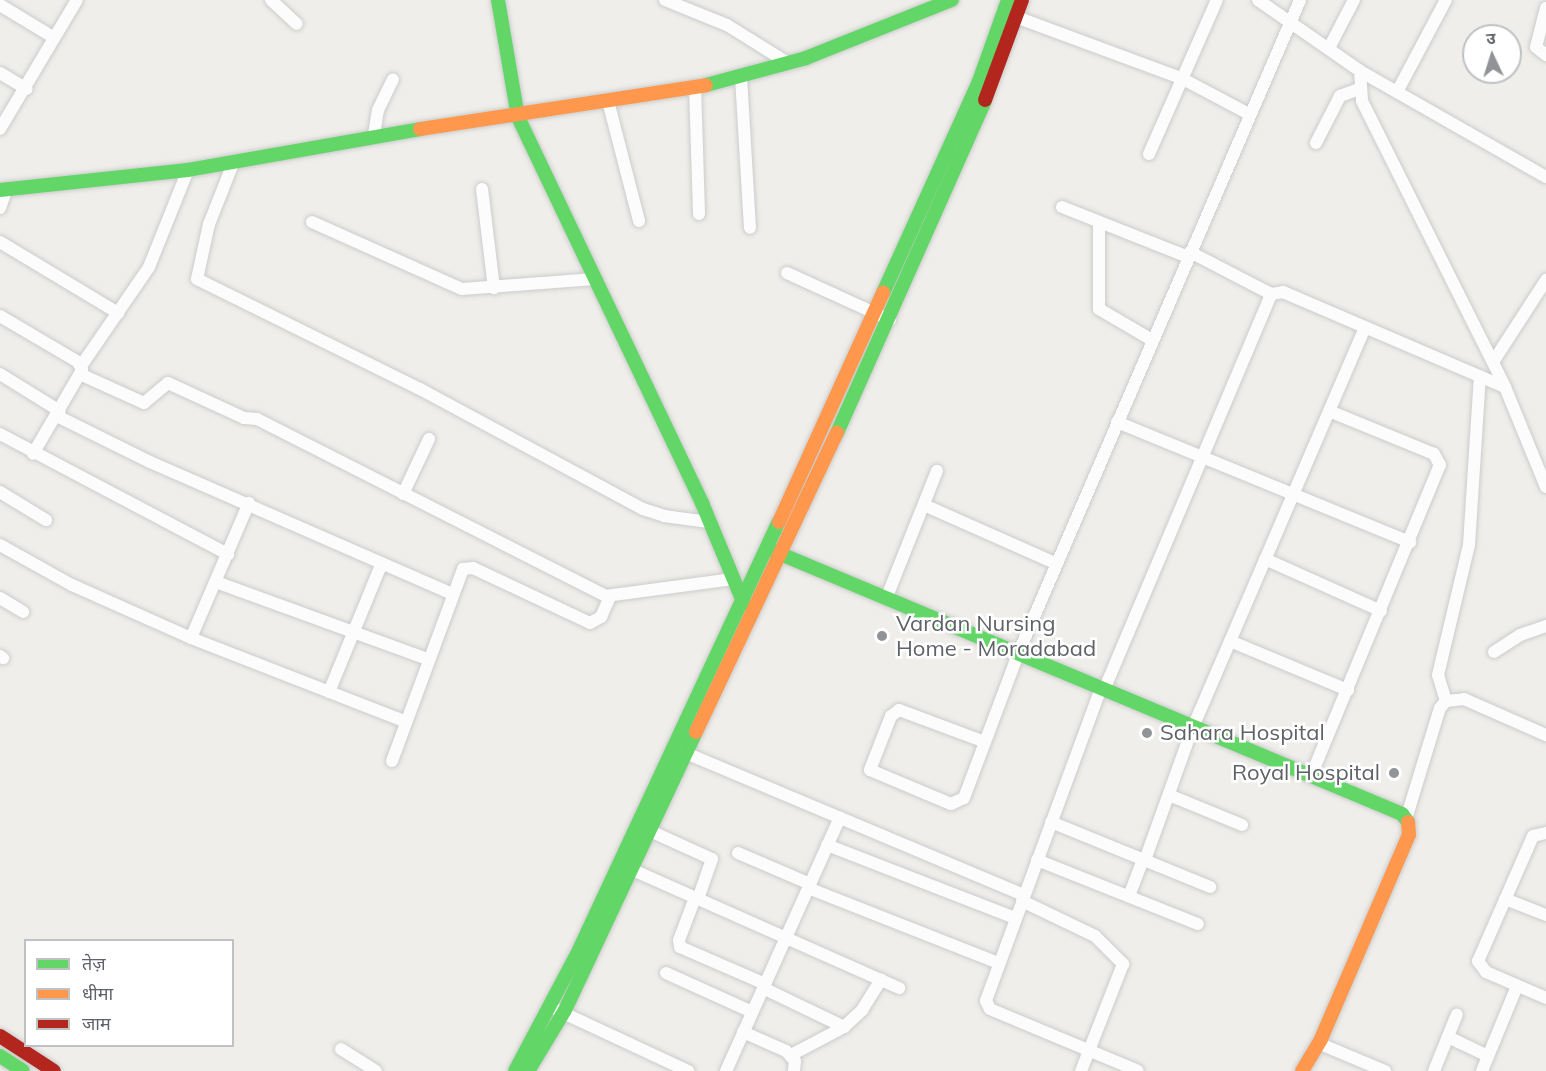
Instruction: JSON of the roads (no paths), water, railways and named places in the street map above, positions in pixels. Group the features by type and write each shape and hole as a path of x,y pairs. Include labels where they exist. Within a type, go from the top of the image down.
{"main road":[{"path":"498,0 518,117 710,522 741,601 752,615"},
{"path":"3,191 188,170 374,135 518,117 741,77 788,63 952,0"},
{"path":"528,1071 563,1013 624,867 648,830 741,601 767,549 979,81 1008,0"},
{"path":"515,1071 624,867 680,750 752,615 890,320 982,111 1022,0"},
{"path":"767,549 1402,814 1406,819 1409,835 1318,1044 1302,1071"},
{"path":"0,1036 54,1071"},
{"path":"0,1056 23,1071"}],"street":[{"path":"0,129 27,89 53,37 77,0"},
{"path":"271,0 297,24"},
{"path":"665,0 727,26 788,63"},
{"path":"1149,154 1217,0"},
{"path":"1258,0 1289,19 1360,70 1546,177"},
{"path":"985,742 899,710 891,716 870,770 956,804 964,798 985,742 1018,654 1289,19 1300,0"},
{"path":"1329,48 1354,0"},
{"path":"1397,92 1446,0"},
{"path":"0,5 53,37"},
{"path":"1546,8 1536,47 1538,53 1546,55"},
{"path":"1016,17 1181,78 1249,114"},
{"path":"1360,70 1359,89 1362,101 1505,387 1546,487"},
{"path":"0,73 27,89"},
{"path":"741,77 750,228"},
{"path":"374,135 378,110 393,79"},
{"path":"694,86 699,214"},
{"path":"1316,143 1340,96 1359,89"},
{"path":"608,102 639,221"},
{"path":"234,161 209,224 197,279 420,389 644,509 664,516 710,522"},
{"path":"33,454 81,371 149,267 188,170"},
{"path":"482,189 494,288"},
{"path":"0,208 3,191"},
{"path":"1062,207 1189,255 1271,294 1283,292 1505,387"},
{"path":"312,222 451,286 494,288 595,279"},
{"path":"1099,222 1099,309 1152,340"},
{"path":"0,242 118,313"},
{"path":"787,273 890,320"},
{"path":"1493,362 1546,280"},
{"path":"1138,1071 990,1009 986,1001 998,963 1102,689 1271,294"},
{"path":"0,316 81,371 144,403 168,383 244,418 257,419 610,597 733,579"},
{"path":"1129,896 1193,727 1365,327"},
{"path":"0,374 58,413 150,462 249,503 452,594"},
{"path":"1446,701 1438,675 1469,545 1480,376"},
{"path":"1311,776 1439,473 1439,458 1329,411"},
{"path":"1117,422 1410,542"},
{"path":"0,434 33,454 228,554"},
{"path":"403,494 429,439"},
{"path":"886,599 937,471"},
{"path":"0,492 46,520"},
{"path":"191,638 249,503"},
{"path":"924,505 1057,564"},
{"path":"0,545 72,585 191,638 406,722"},
{"path":"1265,559 1381,611"},
{"path":"329,692 382,563"},
{"path":"392,761 459,574 463,569 473,568 590,623 601,617 610,597"},
{"path":"216,582 355,630 428,659"},
{"path":"0,598 23,612"},
{"path":"1494,652 1520,635 1546,626"},
{"path":"1230,641 1348,690"},
{"path":"1406,819 1440,708 1446,701 1464,699 1546,735"},
{"path":"680,750 840,817 1023,898 1095,936 1122,959 1122,967 1081,1071"},
{"path":"1169,795 1242,825"},
{"path":"726,1071 840,817"},
{"path":"1051,822 1210,887"},
{"path":"648,830 712,859 678,940 680,947 844,1027"},
{"path":"1546,833 1533,836 1478,961 1486,972 1546,998"},
{"path":"827,845 1015,918"},
{"path":"738,853 809,886 998,963"},
{"path":"1037,860 1198,924"},
{"path":"624,867 898,988"},
{"path":"1504,899 1546,915"},
{"path":"666,973 752,1012"},
{"path":"791,1055 844,1027 862,1010 881,980"},
{"path":"1482,1071 1517,986"},
{"path":"550,1006 688,1071"},
{"path":"1434,1071 1457,1014"},
{"path":"743,1032 791,1055"},
{"path":"1448,1037 1488,1056"},
{"path":"1318,1044 1385,1071"},
{"path":"341,1049 376,1071"},
{"path":"791,1055 794,1071"}],"place":[{"name":"Vardan Nursing Home - Moradabad","path":"882,636"},
{"name":"Sahara Hospital","path":"1147,733"},
{"name":"Royal Hospital","path":"1394,773"}]}
